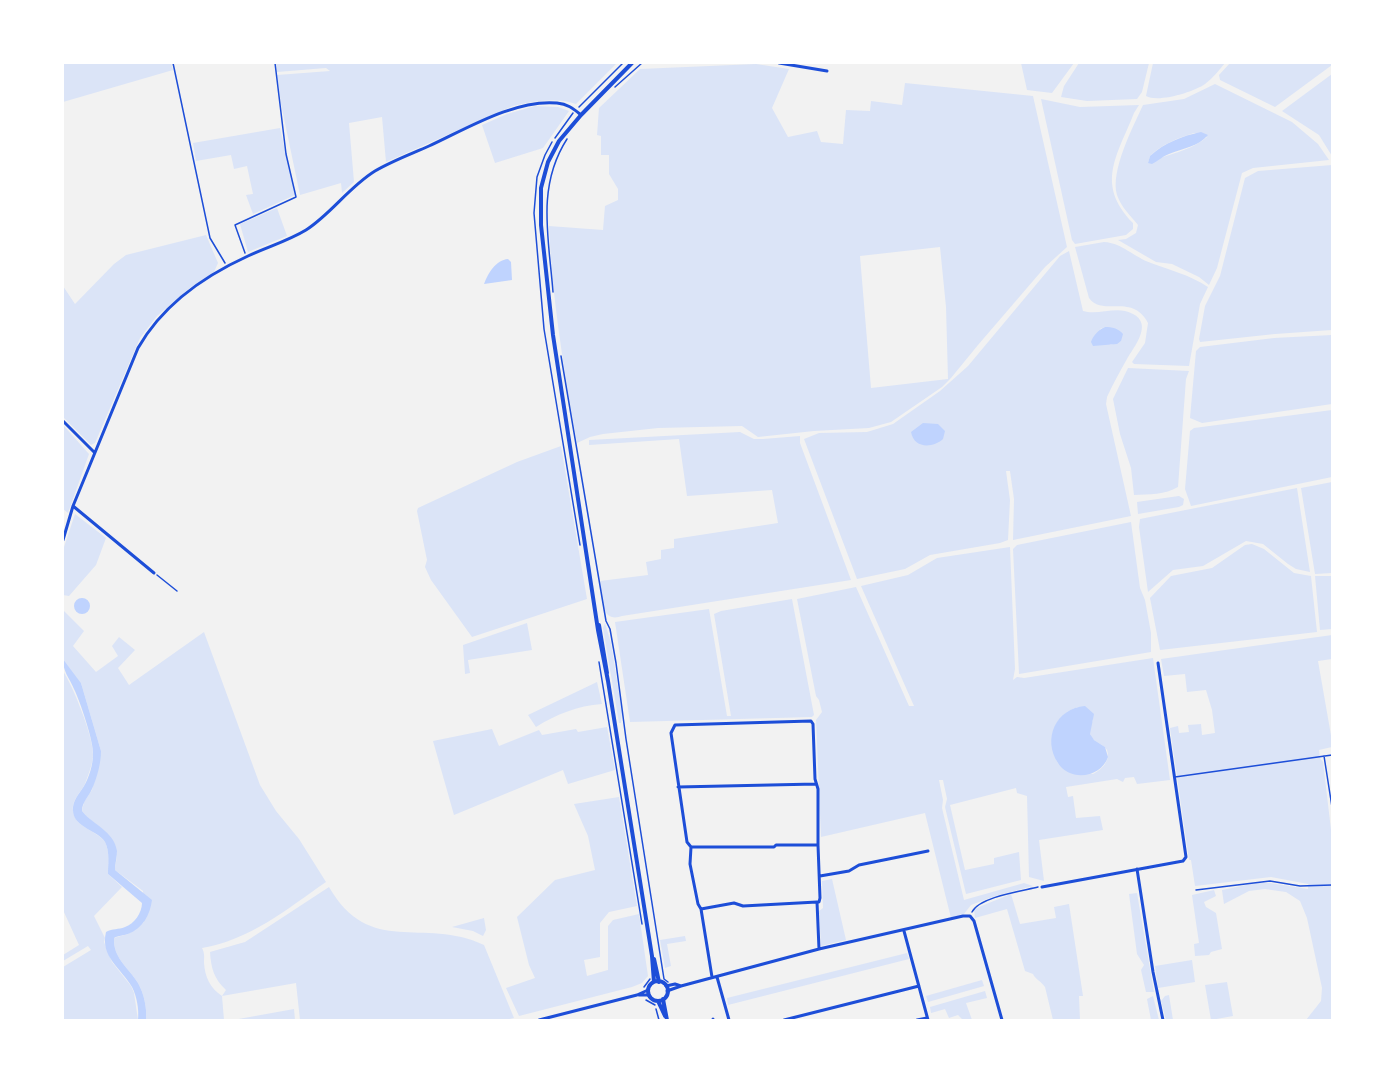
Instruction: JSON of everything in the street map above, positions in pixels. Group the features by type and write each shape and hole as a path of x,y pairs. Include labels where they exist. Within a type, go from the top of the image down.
{"street":[{"path":"632,63 581,115 560,141 548,162 541,188 541,225 553,335 652,956 657,981 667,989"},
{"path":"779,63 827,71"},
{"path":"63,540 94,452 138,348 149,330 182,296 227,267 309,228 356,185 375,171 497,114 550,102 568,105 581,115"},
{"path":"63,421 94,452"},
{"path":"73,507 154,573"},
{"path":"1042,887 1183,861 1185,857 1175,777 1158,663"},
{"path":"712,978 701,909 692,874 691,847 687,842 678,787 671,733 675,725 811,722 813,724 820,876 820,898 817,902 819,949"},
{"path":"678,787 816,784"},
{"path":"691,847 818,845"},
{"path":"820,876 849,871 859,865 928,851"},
{"path":"1137,869 1163,1020"},
{"path":"701,909 734,903 743,906 817,902"},
{"path":"667,989 902,929 904,931 970,916 974,921 1002,1020"},
{"path":"904,931 928,1019 917,1020"},
{"path":"717,977 729,1020"},
{"path":"539,1020 647,993 657,981"},
{"path":"784,1020 919,986"},
{"path":"666,1020 663,999 667,989"},
{"path":"647,993 657,1003 666,1020"},
{"path":"657,1003 663,999"}],"lane":[{"path":"1175,777 1332,755"},
{"path":"1324,756 1332,807"},
{"path":"1196,890 1270,881 1300,886 1332,885"}],"path":[{"path":"173,63 210,238 227,267"},
{"path":"246,257 235,225 296,197 286,154 275,63"},
{"path":"576,110 623,63"},
{"path":"614,89 641,63 667,63"},
{"path":"554,291 547,189 555,161 571,134"},
{"path":"561,355 606,621 610,629 616,663 657,981 647,993 657,1003 659,1020"},
{"path":"154,573 177,591"},
{"path":"599,660 643,931"},
{"path":"970,916 976,905 1012,893 1042,887"}],"shaded area":[{"path":"63,63 171,63 173,70 63,102"},
{"path":"276,63 617,63 576,104 553,100 513,106 386,162 382,117 349,123 354,182 342,193 341,183 300,195 277,75 330,71 326,68 277,72"},
{"path":"1021,63 1074,63 1052,93 1027,90"},
{"path":"1079,63 1149,63 1142,92 1137,99 1087,101 1061,97 1064,86"},
{"path":"1153,63 1225,63 1211,79 1200,87 1176,96 1152,98 1146,96"},
{"path":"1230,63 1332,63 1332,65 1275,107 1220,80 1219,75"},
{"path":"756,64 789,69 772,108 788,137 817,131 821,142 843,144 846,110 870,111 871,101 902,105 905,83 1033,96 1067,247 1045,267 942,387 891,422 869,428 758,437 742,426 658,428 603,434 577,443 556,308 549,226 603,230 605,206 618,200 618,189 609,174 609,155 601,155 601,136 597,135 599,108 640,69","holes":["940,247 946,307 948,379 871,388 860,256"]},
{"path":"1332,74 1332,156 1319,135 1282,111"},
{"path":"1215,84 1292,122 1318,144 1329,160 1253,168 1242,173 1217,268 1209,285 1199,277 1172,264 1156,262 1118,240 1126,239 1136,233 1138,225 1121,203 1116,185 1124,149 1143,105 1184,99","holes":["1194,133 1207,137 1186,149 1148,163 1150,156 1176,139"]},
{"path":"1041,99 1080,107 1139,105 1121,143 1113,169 1112,182 1115,195 1121,209 1133,223 1133,229 1126,235 1075,244 1072,240"},
{"path":"535,106 558,107 569,111 543,148 495,163 482,125 507,114"},
{"path":"280,128 295,195 253,214 246,195 253,194 247,166 234,169 231,155 196,161 193,143"},
{"path":"1332,165 1332,330 1200,342 1205,306 1220,276 1245,178 1258,171"},
{"path":"277,208 287,236 248,252 240,224"},
{"path":"206,235 218,263 214,272 191,287 157,316 140,338 95,443 91,445 63,417 63,286 75,304 114,264 126,255"},
{"path":"1104,242 1117,245 1145,260 1187,276 1208,287 1200,304 1189,366 1134,364 1132,362 1145,343 1148,323 1134,309 1102,306 1089,298 1075,247"},
{"path":"1069,251 1083,311 1125,311 1134,315 1142,325 1139,339 1112,387 1106,404 1131,516 1013,540 1014,499 1010,471 1006,471 1010,500 1008,540 930,555 905,569 857,579 804,439 819,433 867,432 893,424 940,391 968,366 1060,256","holes":["1105,327 1121,341 1110,345 1100,329"]},
{"path":"1332,335 1332,404 1202,423 1190,418 1196,351 1200,347 1274,338"},
{"path":"1128,368 1189,371 1186,379 1178,487 1168,491 1134,495 1131,468 1120,434 1113,399"},
{"path":"1332,410 1332,477 1191,506 1185,489 1190,431 1194,428"},
{"path":"63,425 89,454 68,513 63,509"},
{"path":"740,432 754,439 800,436 800,443 851,580 617,617 608,615 602,602 600,581 648,575 646,562 661,559 661,550 674,548 674,539 778,523 772,490 687,496 679,439 589,445 589,440"},
{"path":"561,446 587,599 472,637 431,580 425,567 427,560 418,508 517,462"},
{"path":"1332,482 1332,573 1315,574 1301,488"},
{"path":"1297,488 1310,572 1296,569 1263,544 1246,541 1203,566 1173,570 1148,592 1139,527 1140,519"},
{"path":"1179,496 1184,499 1183,505 1179,507 1138,514 1137,502"},
{"path":"75,514 106,538 96,565 69,596 63,595 63,550"},
{"path":"1131,522 1140,588 1145,600 1151,633 1151,652 1019,674 1013,549 1017,545"},
{"path":"1252,544 1264,549 1294,573 1311,576 1317,632 1160,650 1150,598 1171,576 1212,568 1245,545"},
{"path":"1010,547 1015,669 1013,680 1017,677 1024,678 1153,658 1170,780 1137,784 1134,777 1125,778 1123,782 1117,779 1066,787 1068,797 1073,796 1076,818 1100,816 1103,830 1039,840 1044,881 1029,877 1027,796 1017,793 1016,788 950,805 965,870 994,864 994,858 1019,852 1021,880 966,894 945,807 947,799 943,780 939,780 943,800 942,808 964,900 1024,883 1033,886 971,905 964,914 951,918 925,813 821,837 816,720 822,712 816,696 797,599 856,587 909,706 914,706 861,586 908,575 937,558","holes":["1078,707 1093,720 1089,729 1091,738 1102,745 1108,754 1104,765 1093,774 1058,763 1053,738 1054,730 1062,716"]},
{"path":"1315,576 1332,576 1332,629 1320,630"},
{"path":"792,599 814,715 812,717 630,722 615,622 709,609 727,716 731,716 714,614"},
{"path":"63,610 84,631 73,646 96,672 118,656 112,646 119,637 135,650 118,668 129,685 204,632 260,785 276,811 299,839 326,882 252,931 220,944 202,948 207,977 211,986 222,996 224,1020 146,1020 140,987 116,951 114,938 128,934 144,922 143,891 115,870 117,855 114,844 82,811 84,802 92,790 101,751 81,683 63,659"},
{"path":"527,623 532,650 468,660 470,673 465,674 463,645"},
{"path":"605,623 611,643 622,712 621,723 619,723 603,628"},
{"path":"1332,635 1332,659 1318,661 1332,741 1332,747 1319,750 1323,762 1332,838 1332,1020 1306,1020 1321,1001 1322,988 1307,918 1300,901 1286,892 1265,889 1249,891 1224,904 1222,890 1256,883 1308,889 1308,884 1271,877 1195,886 1191,860 1189,860 1170,728 1178,726 1179,733 1189,732 1188,725 1201,724 1202,735 1215,733 1212,710 1206,690 1187,692 1185,674 1164,676 1161,659"},
{"path":"63,671 82,711 93,754 85,785 74,802 74,816 81,825 97,834 105,842 108,854 108,874 122,887 94,916 105,938 104,942 112,962 134,993 138,1020 63,1020 63,967 91,950 88,946 63,961 63,955 79,945 63,910"},
{"path":"597,682 602,704 568,711 536,727 528,715"},
{"path":"607,727 615,770 568,784 563,770 454,815 433,741 492,729 499,746 539,730 542,735 576,729 578,732"},
{"path":"619,797 637,906 609,912 600,923 600,957 584,960 587,976 608,970 608,926 613,920 639,914 648,976 642,983 632,987 519,1016 506,988 535,978 529,965 517,917 555,880 595,870 588,836 574,804"},
{"path":"832,879 846,940 821,946 819,911 823,908 822,881"},
{"path":"329,887 345,909 362,922 380,929 462,937 484,945 514,1018 505,1020 300,1020 296,983 222,996 226,990 214,973 210,952 245,942"},
{"path":"1214,890 1216,896 1204,902 1206,907 1216,913 1222,949 1211,952 1209,955 1195,956 1194,944 1199,943 1192,895"},
{"path":"1137,893 1154,992 1146,992 1141,970 1144,965 1137,954 1129,894"},
{"path":"1011,894 1020,924 1056,918 1054,907 1069,904 1083,996 1079,996 1080,1020 1053,1020 1045,987 1033,974 1025,971 1007,909 975,918 974,909"},
{"path":"484,918 486,930 483,936 473,931 452,927"},
{"path":"685,936 686,941 667,944 671,966 665,968 660,940"},
{"path":"907,953 909,959 728,1005 727,998"},
{"path":"1192,960 1195,982 1158,988 1155,966"},
{"path":"982,980 984,986 928,1002 926,996"},
{"path":"1227,982 1233,1016 1211,1020 1205,985"},
{"path":"985,991 987,998 966,1003 972,1020 963,1020 958,1015 949,1018 945,1009 931,1013 930,1007"},
{"path":"1169,995 1173,1020 1166,1020 1161,1001"},
{"path":"1153,996 1159,1020 1151,1020 1147,999"},
{"path":"294,1009 295,1020 233,1020"}],"water":[{"path":"1201,132 1208,135 1200,142 1167,155 1152,164 1148,163 1155,151 1180,138"},
{"path":"508,259 511,262 512,280 484,284 493,268"},
{"path":"1105,327 1115,328 1121,332 1123,334 1121,341 1117,344 1093,346 1091,342 1093,338"},
{"path":"923,423 938,424 945,431 943,439 929,445 916,442 911,432"},
{"path":"82,598 90,606 82,614 74,606"},
{"path":"63,659 81,683 101,751 97,775 82,811 112,838 117,851 115,870 152,900 150,911 142,925 128,934 114,938 119,957 142,992 146,1020 138,1020 134,991 113,962 105,941 106,932 128,926 134,921 141,911 142,903 108,874 107,846 102,838 74,817 73,807 86,783 93,759 93,749 83,712 65,671"},
{"path":"1085,706 1094,714 1090,734 1094,740 1105,747 1108,757 1099,769 1085,775 1077,775 1063,769 1058,763 1053,754 1052,735 1059,719 1066,712"}]}
